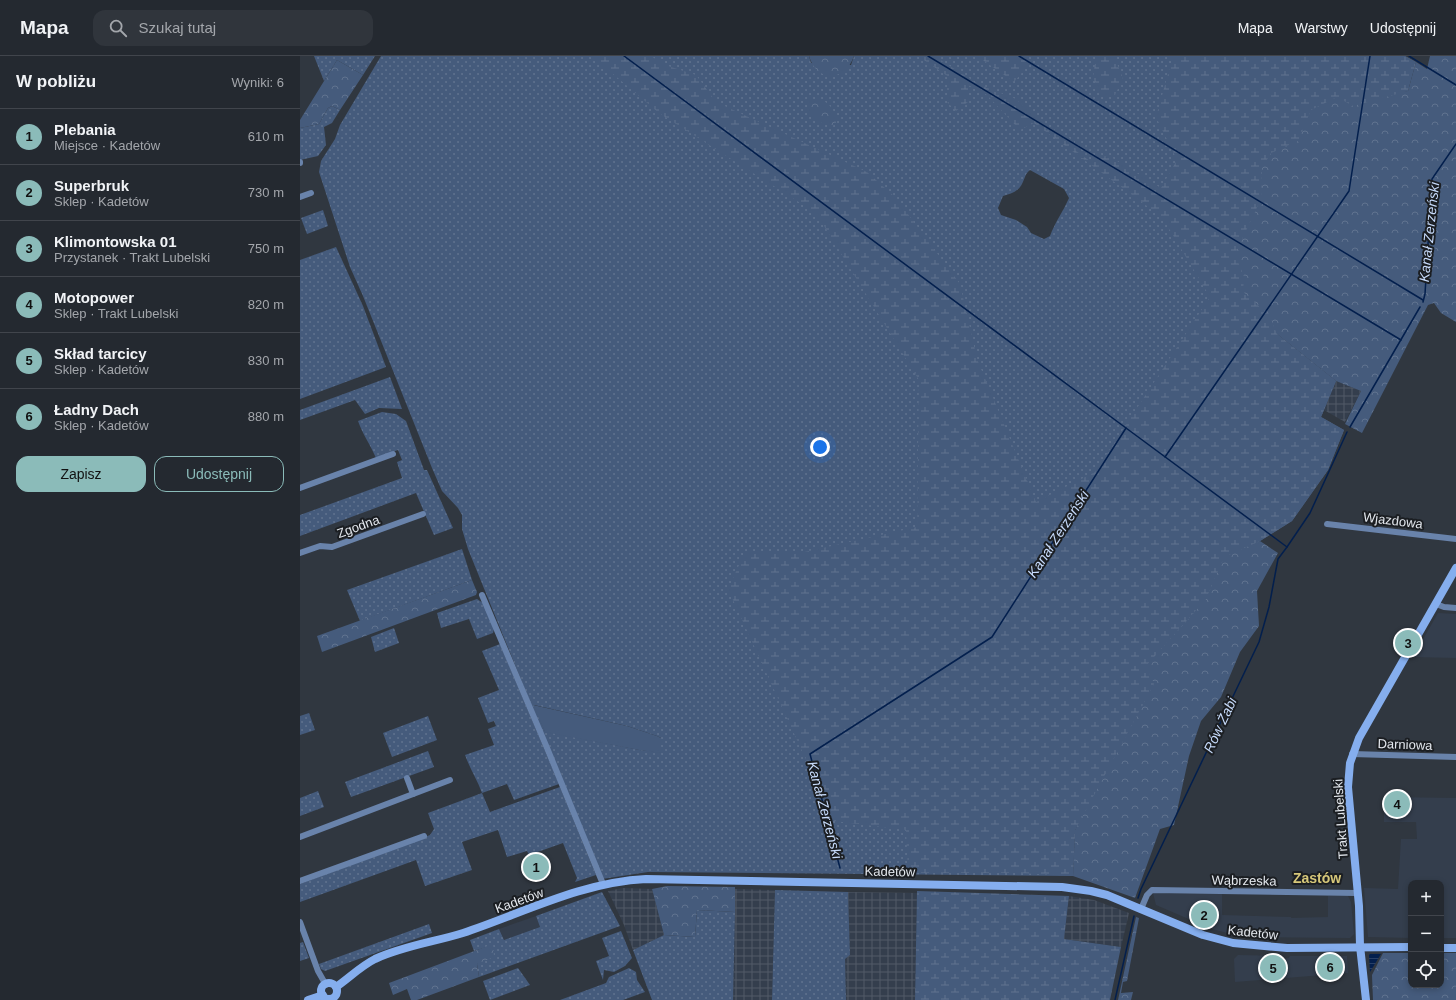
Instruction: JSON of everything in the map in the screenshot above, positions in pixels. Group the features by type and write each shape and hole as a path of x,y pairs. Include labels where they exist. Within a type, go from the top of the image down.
{"street":[{"path":"300,197 311,193"},
{"path":"300,488 393,454"},
{"name":"Zgodna","path":"300,553 320,546 332,547 423,514"},
{"name":"Wjazdowa","path":"1327,524 1456,539"},
{"name":"Trakt Lubelski","path":"1366,1000 1360,946 1348,787 1352,754 1360,736 1456,568"},
{"path":"482,595 603,884"},
{"path":"1436,604 1444,607 1456,608"},
{"name":"Darniowa","path":"1352,754 1456,757"},
{"path":"407,778 413,794"},
{"path":"300,837 450,780"},
{"path":"300,881 424,836"},
{"name":"Kadetów","path":"336,987 376,959 463,932 603,884 646,879 1062,887 1091,891 1141,909 1203,935 1233,943 1287,948 1360,946 1408,947"},
{"name":"Wąbrzeska","path":"1141,909 1147,895 1152,890 1357,893"},
{"path":"300,922 318,971 326,984 336,987 336,995 332,999 327,998 322,994"},
{"path":"1444,948 1456,948"},
{"path":"322,994 323,988 326,984"},
{"path":"308,1000 322,994"}],"shaded area":[{"path":"1336,381 1361,391 1345,422 1324,410"},
{"path":"1438,613 1456,614 1456,658 1413,657"},
{"path":"1384,797 1456,798 1456,938 1444,938 1444,880 1408,880 1408,938 1368,937 1364,888 1398,889 1401,839 1417,839 1416,822 1384,822"},
{"path":"623,888 652,889 664,935 633,950 624,925 608,891"},
{"path":"735,889 775,890 772,1000 733,1000"},
{"path":"848,892 917,893 915,1000 846,1000 845,958 850,955"},
{"path":"1153,893 1222,894 1222,915 1291,918 1328,917 1328,896 1348,896 1351,902 1354,934 1350,938 1258,937 1235,935 1212,929 1156,905"},
{"path":"1069,896 1094,900 1129,913 1121,947 1064,939"},
{"path":"536,916 540,927 504,940 499,929"},
{"path":"1381,954 1370,972 1369,955"},
{"path":"1238,955 1282,956 1283,959 1289,958 1290,956 1347,956 1348,973 1235,982 1234,959"}],"green space":[{"path":"314,56 375,56 363,75 337,60 324,81"},
{"path":"381,56 809,56 811,63 851,65 854,56 1405,56 1416,62 1277,334 1336,381 1321,417 1344,430 1328,470 1292,521 1260,541 1075,830 1073,876 648,872 602,879 468,549 462,529 462,515 458,508 442,491 350,267 319,172 321,161 335,139 340,125","holes":["1030,170 1064,189 1069,198 1050,236 1044,239 1031,233 1027,227 1016,220 1001,215 998,208 1003,196 1018,189","534,705 627,726 657,736 661,738 661,752 640,750 545,731"]},
{"path":"595,56 651,56 665,65 696,75 716,102 867,172 896,198 960,284 977,359 1036,502 1095,472 1210,297 1162,217 1034,123 1020,130 987,95 968,85 968,102 956,111 947,102 947,86 949,77 921,58 921,56 934,56 980,85 1016,99 1041,122 1074,141 1076,151 1090,161 1096,157 1109,156 1161,188 1177,160 1156,117 1173,56 1405,56 1416,62 1408,91 1353,106 1337,97 1311,110 1298,141 1271,153 1262,168 1261,199 1235,254 1244,277 1243,292 1269,315 1277,334 1336,381 1321,417 1344,430 1328,470 1292,521 1260,541 1224,557 1206,599 1146,666 1154,684 1075,830 1073,876 1018,873 908,873 906,830 834,821 728,589 745,552 800,553 917,527 919,380 816,213 659,113 599,62"},
{"path":"809,56 854,56 850,65 844,71 838,75 831,76 824,75 818,71 813,65"},
{"path":"977,56 1022,56 1030,63 1014,82"},
{"path":"1096,56 1114,56 1123,78 1115,95 1101,95 1093,78"},
{"path":"1430,56 1456,56 1456,322 1441,313 1434,303 1428,305 1362,433 1345,424 1361,391 1336,381 1277,334 1269,315 1243,292 1244,277 1235,254 1261,199 1262,168 1271,154 1298,141 1311,110 1337,97 1408,91 1416,62 1427,69"},
{"path":"337,60 363,75 340,110 332,106 328,108 319,124 300,128 300,120"},
{"path":"819,98 832,108 836,125 821,123 808,112 809,101"},
{"path":"332,106 340,110 332,123 324,127 326,145 318,156 300,160 300,128 319,124 328,108"},
{"path":"323,210 328,226 307,234 301,218"},
{"path":"336,247 363,306 386,367 300,399 300,260"},
{"path":"390,377 402,409 379,408 365,414 355,400 300,420 300,410"},
{"path":"382,412 396,414 406,421 424,470 427,470 453,528 434,535 416,493 300,536 300,515 402,478 397,462 402,460 398,450 376,458 358,421"},
{"path":"1260,541 1278,553 1257,591 1259,626 1240,652 1221,697 1201,721 1189,756 1174,825 1160,829 1135,898 1073,876 1075,830 1154,684 1146,667 1206,599 1224,557"},
{"path":"462,549 472,580 360,621 347,590"},
{"path":"472,580 477,592 476,595 322,652 317,636"},
{"path":"477,599 483,603 494,629 493,633 477,639 469,619 441,628 437,613"},
{"path":"394,628 399,643 375,652 371,637"},
{"path":"500,644 559,784 514,800 507,784 482,793 465,755 494,745 488,729 496,726 494,721 488,723 478,698 499,690 482,651"},
{"path":"533,705 627,726 657,736 661,738 661,753 545,732"},
{"path":"309,713 315,730 300,735 300,716"},
{"path":"428,716 437,740 392,757 383,733"},
{"path":"428,751 434,767 351,797 345,782"},
{"path":"560,787 596,875 575,882 577,878 563,843 529,855 527,851 507,857 498,830 462,842 472,870 425,886 416,860 300,902 300,884 430,835 434,829 428,813 482,793 490,812"},
{"path":"318,791 324,807 300,816 300,798"},
{"path":"667,886 735,887 735,912 697,910 695,937 664,935 652,889"},
{"path":"775,890 848,892 850,955 845,959 846,1000 772,1000"},
{"path":"917,891 1069,896 1064,939 1121,947 1110,1000 915,1000"},
{"path":"602,892 620,926 479,977 477,964 493,945 474,951 470,940 499,929 504,940 540,927 536,916"},
{"path":"697,910 735,912 733,1000 652,1000 633,950 664,935 695,937"},
{"path":"1136,917 1139,918 1127,981 1123,982 1121,993 1133,992 1131,1000 1118,1000"},
{"path":"429,924 432,933 325,971 321,969 319,964"},
{"path":"621,931 632,958 625,966 614,972 604,970 603,980 596,961 609,956 602,938"},
{"path":"303,942 309,958 300,961 300,943"},
{"path":"493,944 494,957 477,964 479,977 417,1000 411,1000 407,989 393,995 389,983"},
{"path":"1383,953 1408,953 1408,988 1444,988 1444,953 1456,953 1456,1000 1373,1000 1372,975"},
{"path":"518,968 530,985 490,1000 483,981"},
{"path":"629,968 636,972 637,980 645,992 623,1000 560,1000 606,983 609,977"}],"waterway":[{"path":"624,56 1126,428"},
{"path":"928,56 1401,340"},
{"path":"1019,56 1423,300"},
{"path":"1165,457 1349,191 1370,56"},
{"path":"1409,56 1456,85"},
{"name":"Kanał Zerzeński","path":"1423,302 1425,294 1432,179 1456,144"},
{"name":"Kanał Zerzeński","path":"1350,427 1420,307"},
{"name":"Kanał Zerzeński","path":"840,868 810,754 992,637 1126,428 1287,547 1310,513 1347,432"},
{"name":"Rów Żabi","path":"1138,898 1259,642 1269,607 1278,559 1287,547"},
{"name":"Rów Żabi","path":"1115,1000 1134,916"}],"place":[{"name":"Klimontowska 01","path":"1408,643"},
{"name":"Motopower","path":"1397,804"},
{"name":"Plebania","path":"536,867"},
{"name":"Superbruk","path":"1204,915"},
{"name":"Ładny Dach","path":"1330,967"},
{"name":"Skład tarcicy","path":"1273,968"}],"district":[{"name":"Zastów","path":"1317,878"}]}
